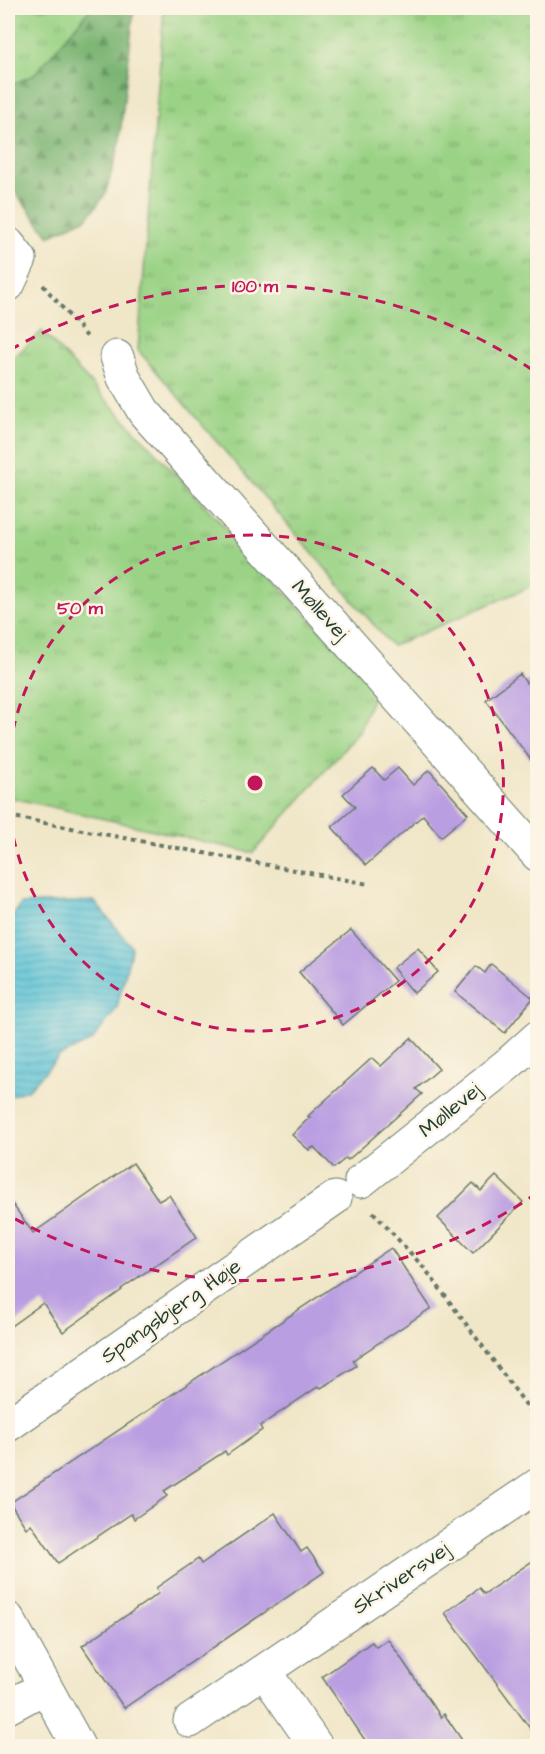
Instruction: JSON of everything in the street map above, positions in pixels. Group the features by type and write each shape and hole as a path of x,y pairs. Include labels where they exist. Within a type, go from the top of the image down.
{"street":[{"name":"Møllevej","path":"117,357 124,378 144,412 537,855"},
{"name":"Møllevej","path":"356,1196 537,1037"},
{"name":"Spangsbjerg Høje","path":"8,1425 356,1196"},
{"name":"Skriversvej","path":"190,1721 537,1485"},
{"path":"8,1619 78,1746"},
{"path":"264,1671 316,1746"},
{"path":"8,1707 45,1687"}],"path":[{"path":"12,263 93,344 117,357"},
{"path":"8,816 368,884"},
{"path":"356,1196 426,1270 537,1421"}],"green space":[{"path":"8,8 92,8 40,73 8,86"},
{"path":"91,8 134,8 119,146 105,195 87,218 49,236 8,183 8,86 34,75"},
{"path":"164,8 537,8 537,584 392,646 138,350"},
{"path":"42,331 376,689 359,732 253,853 8,797 8,363"}],"water":[{"path":"94,901 132,947 117,1008 92,1041 59,1056 29,1089 8,1097 8,924 21,904"}],"building":[{"path":"520,674 526,683 537,674 537,768 486,700"},
{"path":"373,768 384,780 398,768 413,785 429,770 468,814 441,837 423,815 366,865 332,827 355,807 343,794"},
{"path":"351,930 395,981 343,1025 299,972"},
{"path":"418,948 438,972 414,993 393,968"},
{"path":"491,964 533,998 505,1033 455,992 476,966 485,973"},
{"path":"411,1038 439,1069 416,1089 422,1094 348,1160 346,1158 334,1168 314,1147 309,1150 292,1135 310,1117 308,1116 372,1058 381,1066"},
{"path":"133,1163 159,1201 169,1195 197,1237 63,1332 43,1303 8,1328 8,1198 33,1233"},
{"path":"496,1176 523,1202 473,1253 438,1218 473,1183 481,1191"},
{"path":"391,1248 431,1308 353,1360 356,1366 321,1388 319,1386 260,1426 262,1430 227,1455 225,1451 164,1491 167,1496 134,1519 131,1514 58,1563 31,1524 26,1528 10,1503"},
{"path":"275,1513 301,1552 307,1548 324,1572 124,1708 82,1646 159,1593 156,1588 198,1559 201,1564"},
{"path":"537,1558 537,1738 445,1613 479,1588 484,1594"},
{"path":"388,1639 441,1717 444,1714 466,1746 369,1746 322,1677 372,1642 376,1647"}]}
